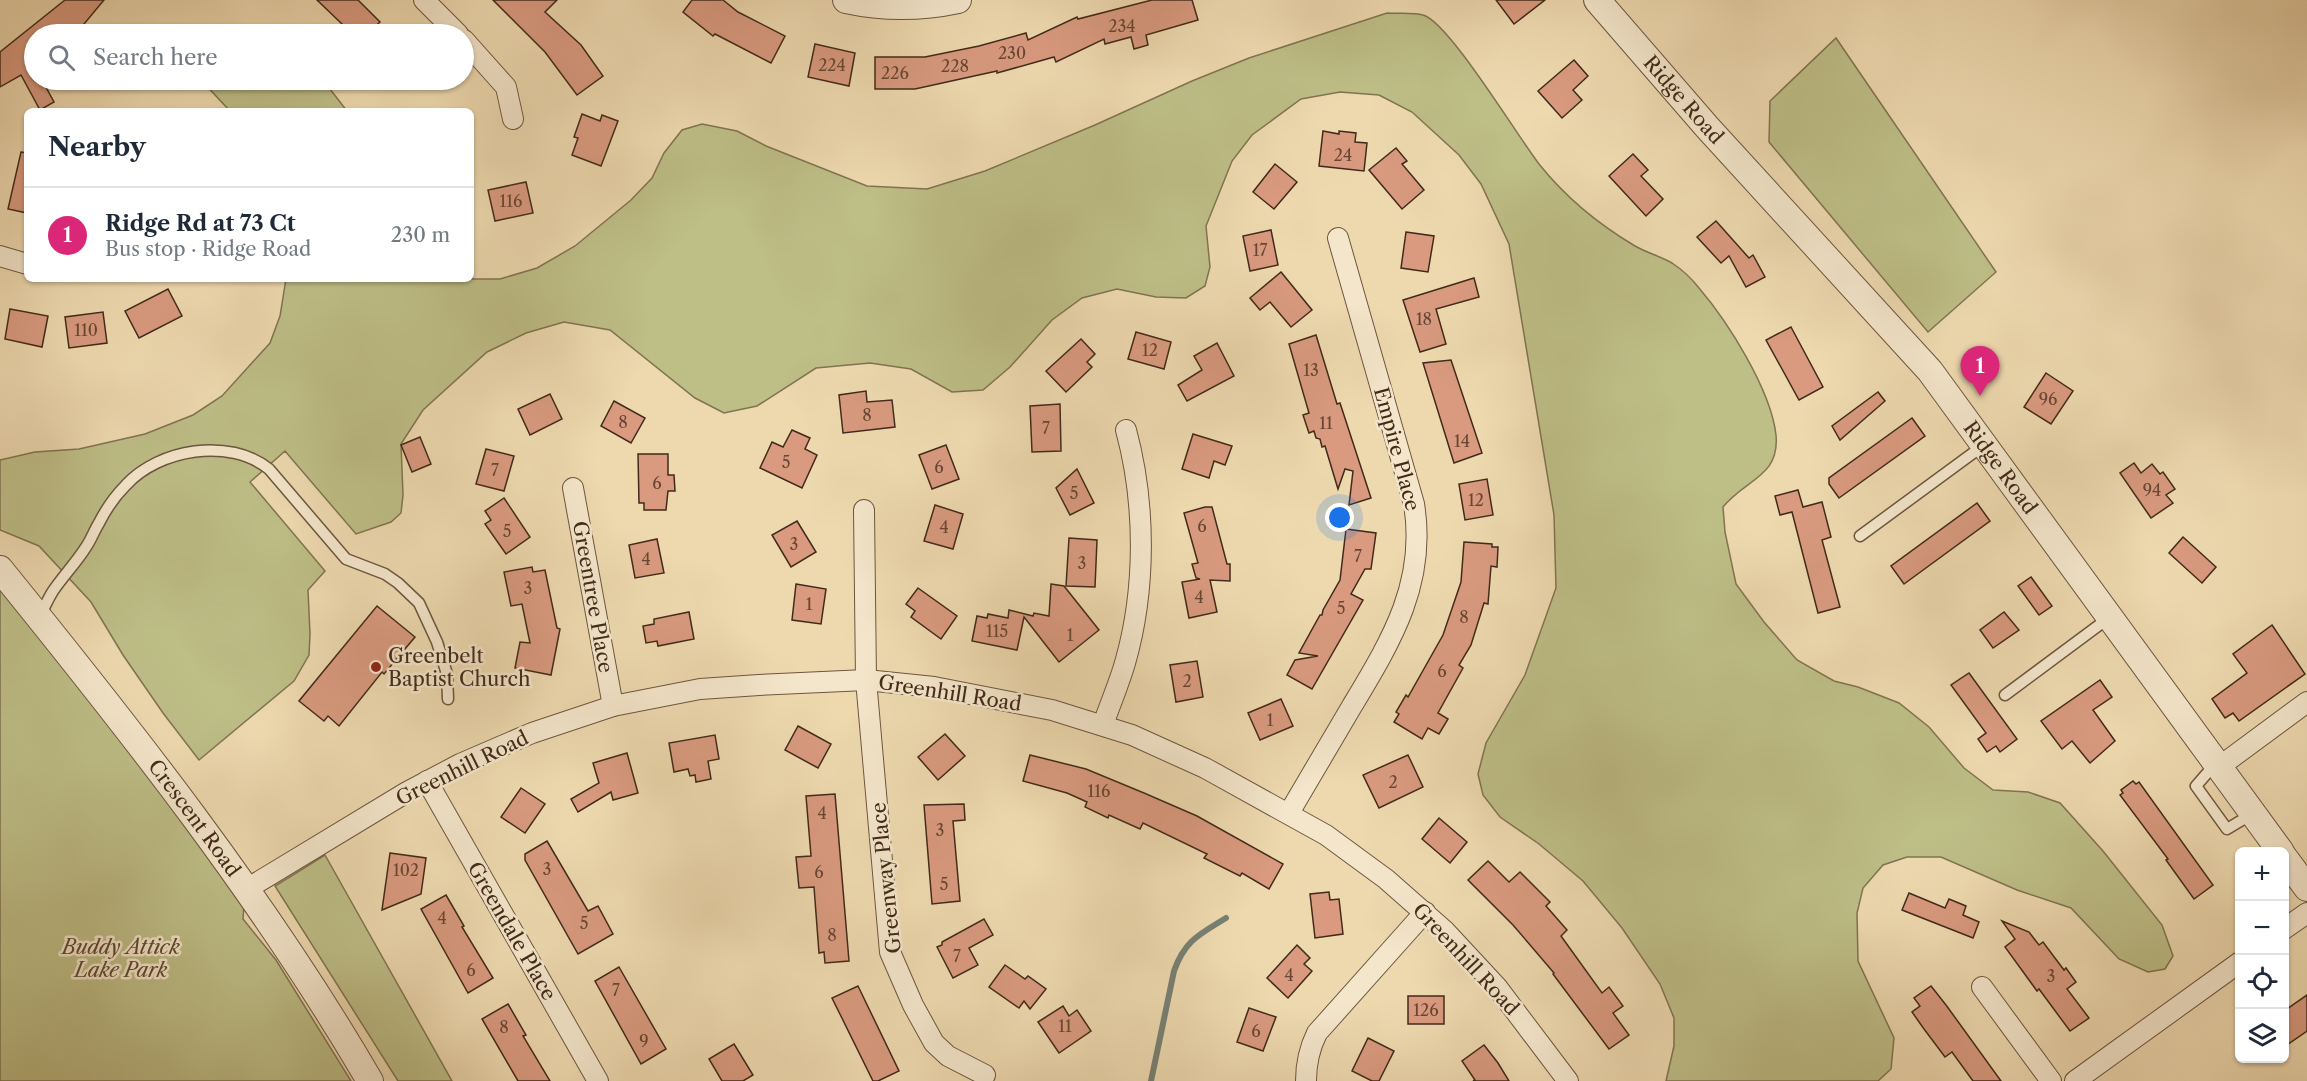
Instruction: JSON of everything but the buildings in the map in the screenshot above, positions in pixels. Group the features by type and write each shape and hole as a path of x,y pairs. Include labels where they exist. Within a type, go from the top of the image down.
{"street":[{"path":"424,0 448,24"},
{"path":"846,0 885,6 922,6 958,0"},
{"name":"Ridge Road","path":"1597,0 1707,127 1917,357 1949,396 2277,847"},
{"path":"474,51 506,87 513,119"},
{"name":"Empire Place","path":"1289,813 1389,644 1410,593 1416,558 1417,530 1414,504 1338,238"},
{"path":"0,256 24,263"},
{"path":"1103,725 1125,663 1135,615 1139,578 1139,510 1134,465 1126,430"},
{"name":"Greentree Place","path":"573,488 613,706"},
{"name":"Greenway Place","path":"864,510 866,680 890,952 913,1005 934,1042 948,1056 985,1075"},
{"name":"Crescent Road","path":"0,569 84,671 245,890 328,1013 370,1081"},
{"name":"Greenhill Road","path":"245,890 427,781 532,733 613,706 700,690 866,680 934,687 1011,701 1103,725 1205,768 1289,813 1361,860 1445,931 1497,987 1568,1081"},
{"path":"2218,765 2307,702"},
{"name":"Greendale Place","path":"427,781 598,1081"},
{"path":"2289,864 2307,888"},
{"path":"1306,1081 1306,1064 1310,1046 1317,1033 1425,912"},
{"path":"2289,926 2307,913"},
{"path":"2074,1081 2235,966"},
{"path":"1982,987 2051,1081"}],"lane":[{"path":"1860,536 1984,445"},
{"path":"39,617 53,591 87,546 110,504 134,478 163,461 184,453 203,451 241,453 257,460 269,469 346,559 385,574 419,603 437,642 447,674 448,699"},
{"path":"2005,694 2110,617"}],"green space":[{"path":"1387,13 1419,14 1434,22 1465,58 1539,164 1560,188 1583,210 1621,238 1663,258 1683,271 1723,319 1747,357 1772,417 1776,449 1767,469 1723,507 1725,532 1736,584 1764,622 1797,660 1834,681 1858,687 1899,703 1929,727 1964,768 1993,790 2028,792 2060,803 2103,851 2162,925 2173,956 2165,969 2148,972 2119,959 2071,908 2017,890 1941,857 1907,857 1883,865 1863,888 1857,913 1858,961 1894,1038 1891,1069 1878,1081 1666,1081 1674,1046 1674,1018 1660,984 1622,928 1583,881 1539,844 1500,817 1483,795 1478,774 1486,743 1525,675 1556,588 1554,515 1509,244 1481,184 1459,155 1412,112 1379,95 1340,92 1301,99 1252,135 1232,161 1206,226 1210,267 1205,286 1186,298 1156,297 1117,289 1082,298 1052,320 1010,367 983,390 952,392 911,369 870,363 816,368 757,406 724,413 695,398 610,330 564,322 526,333 487,352 423,410 401,444 403,495 401,513 391,522 356,534 285,451 250,482 325,571 308,590 309,655 294,681 199,760 123,655 91,602 39,546 0,530 0,460 35,452 79,449 145,434 193,415 222,396 270,343 280,316 286,282 474,282 474,279 500,279 537,268 575,246 631,200 652,178 664,153 682,130 702,124 737,131 766,146 867,186 927,189 985,171 1249,58"},
{"path":"1836,38 1996,272 1928,332 1769,142 1770,101"},
{"path":"210,90 331,90 345,108 227,108"},
{"name":"Buddy Attick Lake Park","path":"0,564 245,890 243,919 276,960 351,1081 0,1081"},
{"path":"325,855 452,1081 398,1081 275,886"}],"waterway":[{"path":"1151,1081 1178,960 1194,939 1226,918"}],"place":[{"name":"Ridge Rd at 73 Ct","path":"1980,396"},
{"name":"Greenbelt Baptist Church","path":"376,667"}]}
